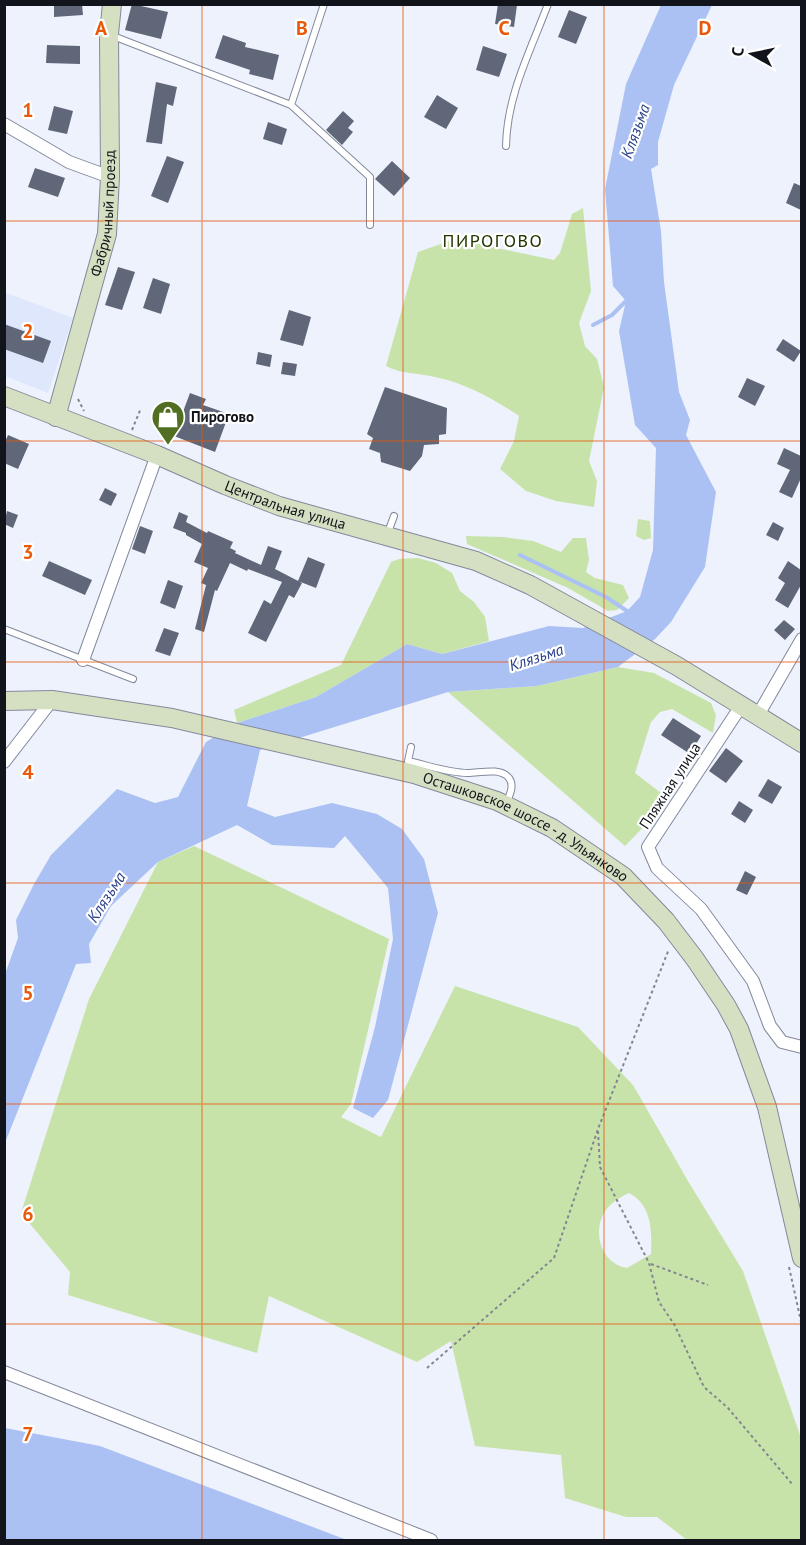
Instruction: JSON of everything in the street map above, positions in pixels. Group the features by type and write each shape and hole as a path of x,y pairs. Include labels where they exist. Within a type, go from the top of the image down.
{"street":[{"name":"Фабричный проезд","path":"56,417 107,234 112,4"},
{"path":"4,124 69,162 110,177"},
{"name":"Центральная улица","path":"4,396 157,455 279,506 476,561 567,604 677,666 741,706"},
{"path":"83,660 157,455"},
{"path":"758,716 801,639"},
{"path":"4,762 52,700"},
{"name":"Осташковское шоссе - д. Ульянково","path":"4,701 52,700 172,718 414,774 506,806 552,828 623,876 672,941 701,968 739,1029 767,1107 794,1259"},
{"path":"741,706 801,743"},
{"name":"Пляжная улица","path":"741,706 648,847 657,868 701,909 753,981 770,1026 782,1042 801,1047"},
{"path":"4,1372 431,1540"}],"lane":[{"path":"291,105 324,4"},
{"path":"506,146 507,122 512,96 548,4"},
{"path":"110,34 291,105 370,177 370,225"},
{"path":"387,536 394,516"},
{"path":"4,629 133,679"},
{"path":"411,747 408,761 457,772 504,774 510,779 512,789 506,806"}],"path":[{"path":"78,399 86,414"},
{"path":"132,432 141,408"},
{"path":"672,941 674,956"},
{"path":"427,1368 554,1258 598,1129 672,941"},
{"path":"598,1129 600,1167 650,1263 659,1302 674,1324 704,1387 728,1408 793,1485"},
{"path":"794,1259 801,1326"},
{"path":"650,1263 708,1284"}],"shaded area":[{"path":"4,292 73,318 48,393 5,376"}],"green space":[{"path":"583,208 591,291 579,323 585,346 597,359 604,387 589,461 597,481 594,507 556,501 526,491 500,469 514,441 519,416 468,387 435,377 397,371 386,366 418,252 455,239 554,260 560,253 572,214"},
{"path":"638,519 650,521 651,538 644,540 636,536"},
{"path":"466,536 533,541 561,552 573,538 586,538 589,560 586,572 595,578 623,585 629,598 617,610 608,611 568,588 467,544"},
{"path":"418,558 436,563 452,573 460,591 474,602 485,617 489,641 442,654 407,644 316,697 237,723 234,710 341,665 391,562"},
{"path":"618,667 654,673 711,703 716,715 713,733 672,709 660,712 651,722 635,773 670,800 625,846 448,692 537,686"},
{"path":"194,846 389,939 351,1104 341,1117 381,1137 455,986 578,1027 633,1085 743,1271 800,1435 801,1540 687,1540 657,1517 626,1517 565,1498 561,1455 475,1446 451,1341 417,1362 269,1296 257,1353 68,1295 70,1272 21,1213 89,999 158,862","holes":["629,1193 637,1198 649,1219 651,1254 627,1268 613,1262 603,1250 599,1234 600,1225 610,1205"]}],"water":[{"name":"Клязьма","path":"661,5 712,5 674,85 658,142 658,165 651,169 661,231 664,282 679,392 690,420 686,435 716,492 705,567 671,622 655,639 618,667 537,686 448,692 260,750 247,806 275,817 332,803 377,814 402,829 424,859 438,913 388,1100 373,1118 353,1108 375,1027 393,939 388,888 345,836 334,848 272,845 237,825 158,862 111,906 89,944 91,963 76,964 5,1143 4,977 18,938 16,920 51,855 117,789 155,803 178,797 206,742 237,723 316,697 407,644 442,654 549,626 583,628 627,611 640,597 653,550 656,448 635,425 619,331 626,301 613,286 605,189 626,84"},
{"path":"5,1428 100,1446 347,1540 5,1540"}],"building":[{"path":"54,4 82,4 83,15 54,17"},
{"path":"132,4 168,12 161,39 125,30"},
{"path":"498,4 517,5 514,27 495,24"},
{"path":"569,10 587,17 576,44 558,37"},
{"path":"223,35 246,43 245,47 279,55 273,80 249,74 250,70 215,58"},
{"path":"47,45 80,46 80,64 46,63"},
{"path":"483,46 507,54 499,77 476,70"},
{"path":"156,82 177,87 173,106 167,104 162,144 146,142"},
{"path":"437,95 458,108 446,129 424,117"},
{"path":"54,106 73,111 67,134 48,130"},
{"path":"343,111 354,121 348,128 353,132 342,145 326,130"},
{"path":"268,122 287,129 282,145 263,139"},
{"path":"167,156 184,162 168,203 151,196"},
{"path":"392,161 410,178 394,196 375,179"},
{"path":"35,168 65,178 58,197 28,187"},
{"path":"794,183 801,186 801,210 786,203"},
{"path":"118,267 135,272 122,310 105,305"},
{"path":"153,278 170,284 161,314 143,308"},
{"path":"289,310 311,317 303,346 280,340"},
{"path":"4,324 51,341 43,363 4,349"},
{"path":"783,339 801,351 794,362 776,350"},
{"path":"258,352 272,355 270,367 256,364"},
{"path":"283,362 297,364 295,376 281,374"},
{"path":"747,378 765,386 755,406 738,397"},
{"path":"385,387 447,408 446,434 439,435 439,444 424,445 422,456 410,471 381,462 380,453 369,449 373,438 367,434"},
{"path":"190,393 206,399 203,405 229,414 215,452 174,436"},
{"path":"8,435 29,444 18,469 4,463 4,444"},
{"path":"784,448 801,456 801,478 792,498 779,492 790,470 777,464"},
{"path":"105,488 117,494 111,506 99,500"},
{"path":"7,511 18,515 13,528 4,524"},
{"path":"179,512 188,516 186,522 207,533 208,531 233,542 230,548 236,551 235,553 261,565 268,546 282,551 275,569 302,583 294,598 289,595 266,642 248,633 264,600 271,604 282,582 230,563 217,591 215,590 204,632 195,629 206,585 201,583 208,568 194,562 202,544 186,533 173,528"},
{"path":"773,522 784,528 778,541 766,535"},
{"path":"140,526 153,531 145,554 132,549"},
{"path":"308,557 325,564 316,588 298,581"},
{"path":"49,561 92,580 85,595 42,576"},
{"path":"788,561 801,570 801,585 788,608 775,600 785,583 778,578"},
{"path":"168,580 183,586 175,609 160,603"},
{"path":"784,620 795,629 785,640 774,630"},
{"path":"164,628 179,633 170,656 155,651"},
{"path":"673,718 701,736 690,754 661,735"},
{"path":"726,748 743,761 726,783 709,771"},
{"path":"768,779 782,787 772,804 758,796"},
{"path":"739,801 753,810 745,823 731,814"},
{"path":"745,871 756,877 747,895 736,890"}],"waterway":[{"path":"593,325 612,315 626,301"},
{"path":"520,555 606,597 627,611"}],"place":[{"name":"Пирогово","path":"168,446"}],"district":[{"name":"ПИРОГОВО","path":"493,241"}]}
